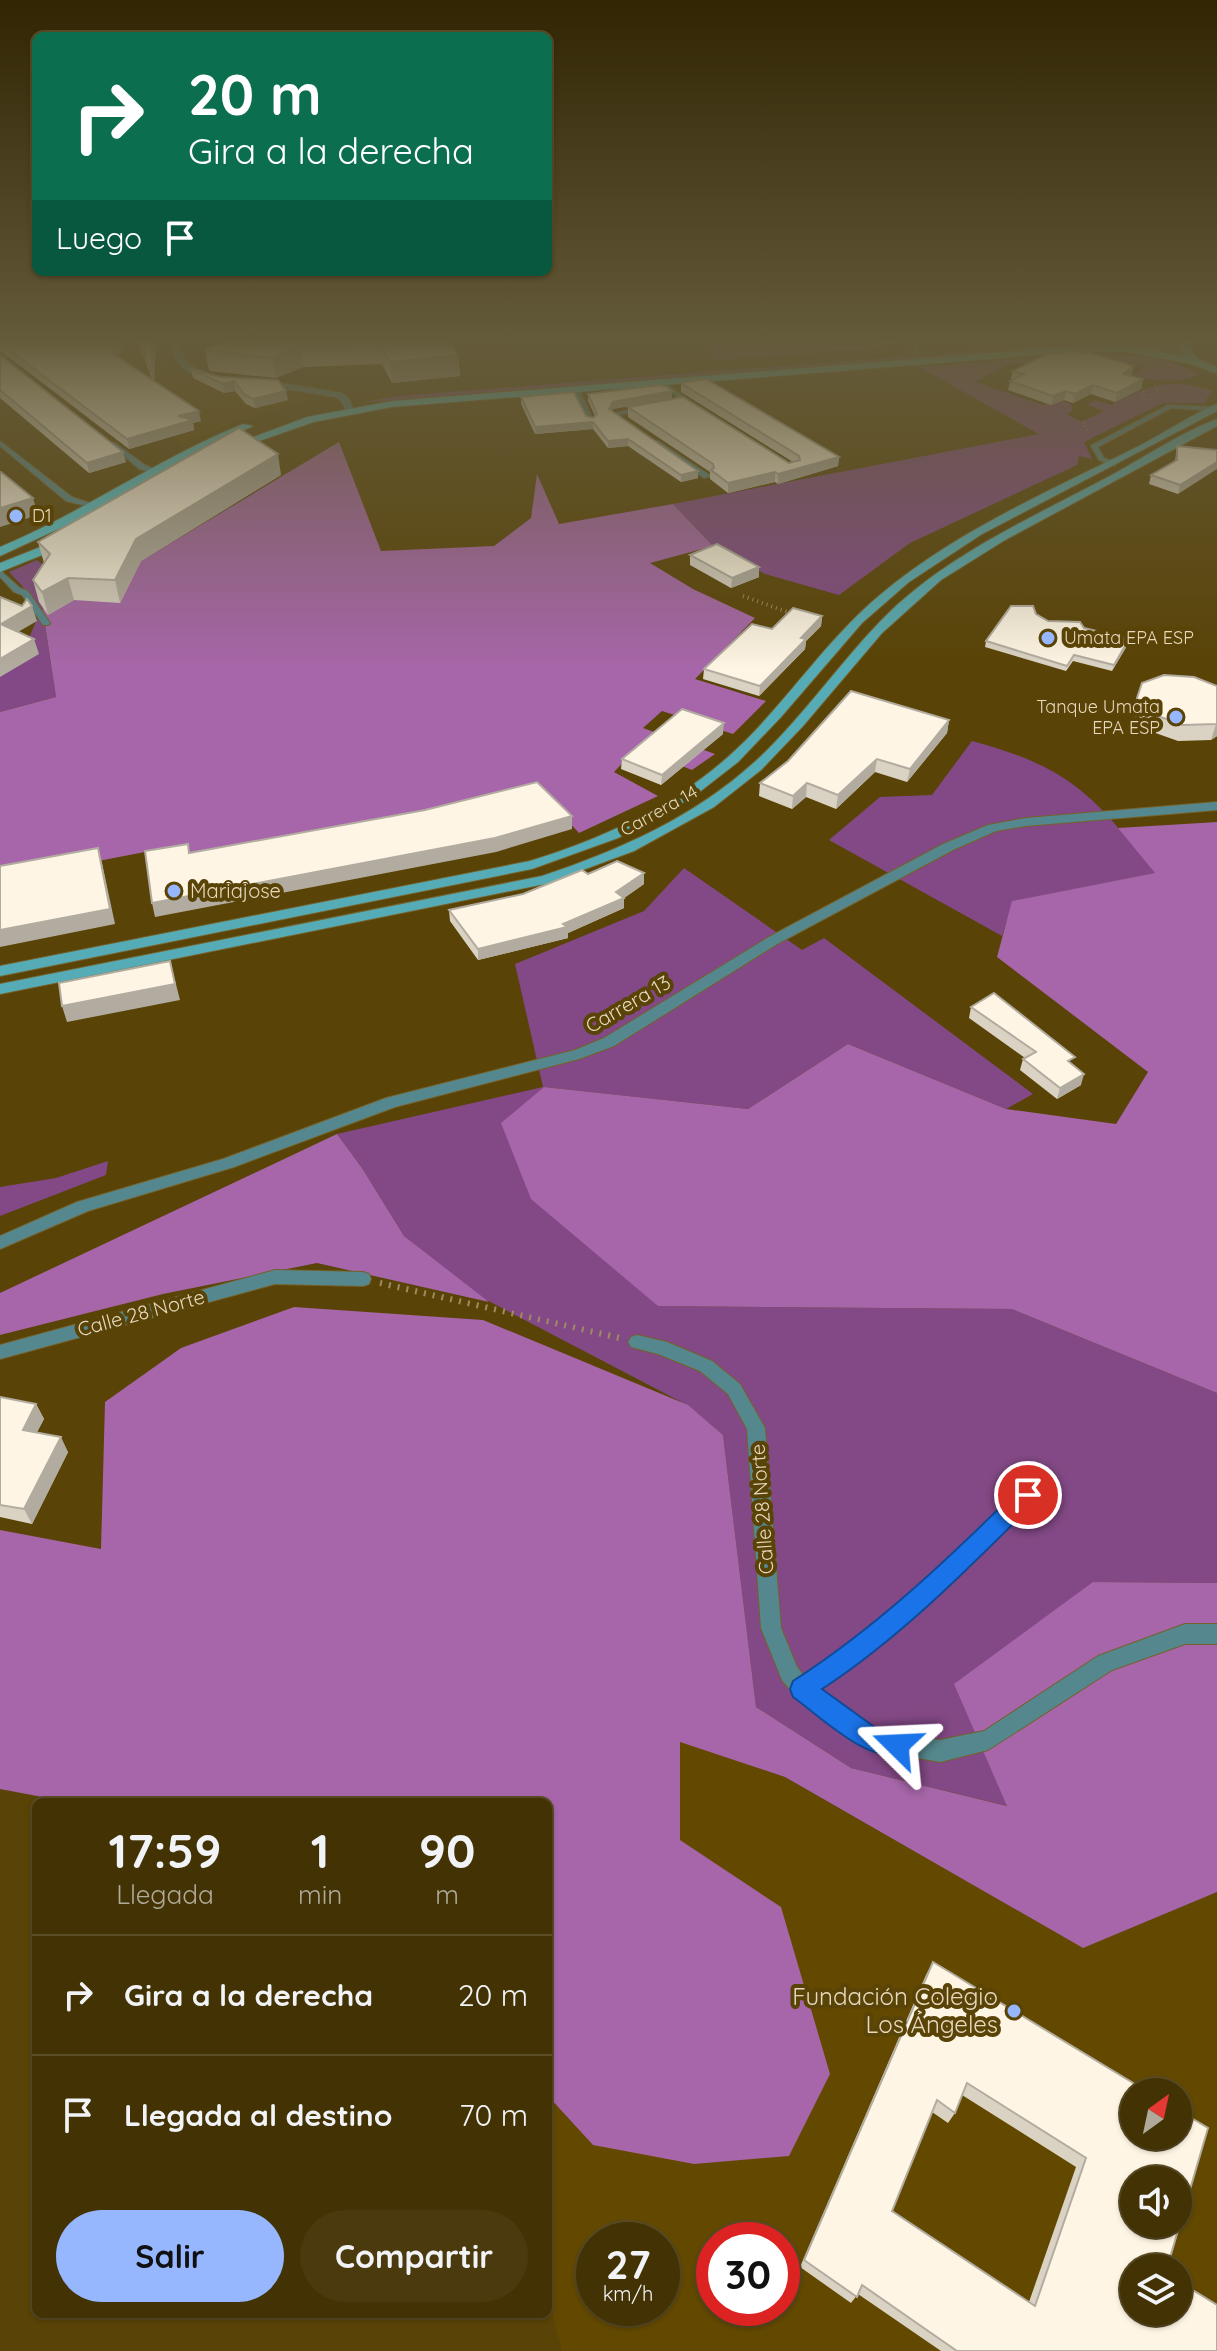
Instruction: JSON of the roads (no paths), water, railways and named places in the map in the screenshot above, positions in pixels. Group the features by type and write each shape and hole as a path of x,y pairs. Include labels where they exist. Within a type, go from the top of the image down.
{"main road":[{"path":"0,552 58,528 195,449"},
{"path":"213,455 228,449"},
{"name":"Carrera 14","path":"0,971 532,865 586,849 633,828 693,791 734,759 873,605 905,579 955,545 1143,449"},
{"name":"Carrera 14","path":"0,989 545,880 599,862 652,838 715,800 758,766 894,613 947,570 1154,449"},
{"path":"0,570 78,535"}],"street":[{"name":"Carrera 13","path":"0,1243 83,1206 228,1163 391,1102 579,1054 609,1042 774,940 948,847 993,828 1026,822 1217,806"},
{"name":"Calle 28 Norte","path":"0,1352 275,1277 363,1279"},
{"name":"Calle 28 Norte","path":"637,1342 661,1347 706,1366 734,1389 756,1428 771,1628 789,1673 802,1689 875,1742 940,1751 988,1740 1105,1663 1185,1634 1217,1634"}],"lane":[{"path":"7,449 69,499 95,506"},
{"path":"118,449 142,467 155,471"},
{"path":"666,449 707,476"},
{"path":"1095,449 1101,459 1112,464"},
{"path":"0,570 17,590 25,593 46,623"},
{"path":"802,1689 853,1656 1028,1495"}],"place":[{"name":"D1","path":"16,516"},
{"name":"Umata EPA ESP","path":"1048,638"},
{"name":"Tanque Umata EPA ESP","path":"1176,717"},
{"name":"Mariajose","path":"174,891"},
{"name":"Fundación Colegio Los Ángeles","path":"1014,2011"}]}
